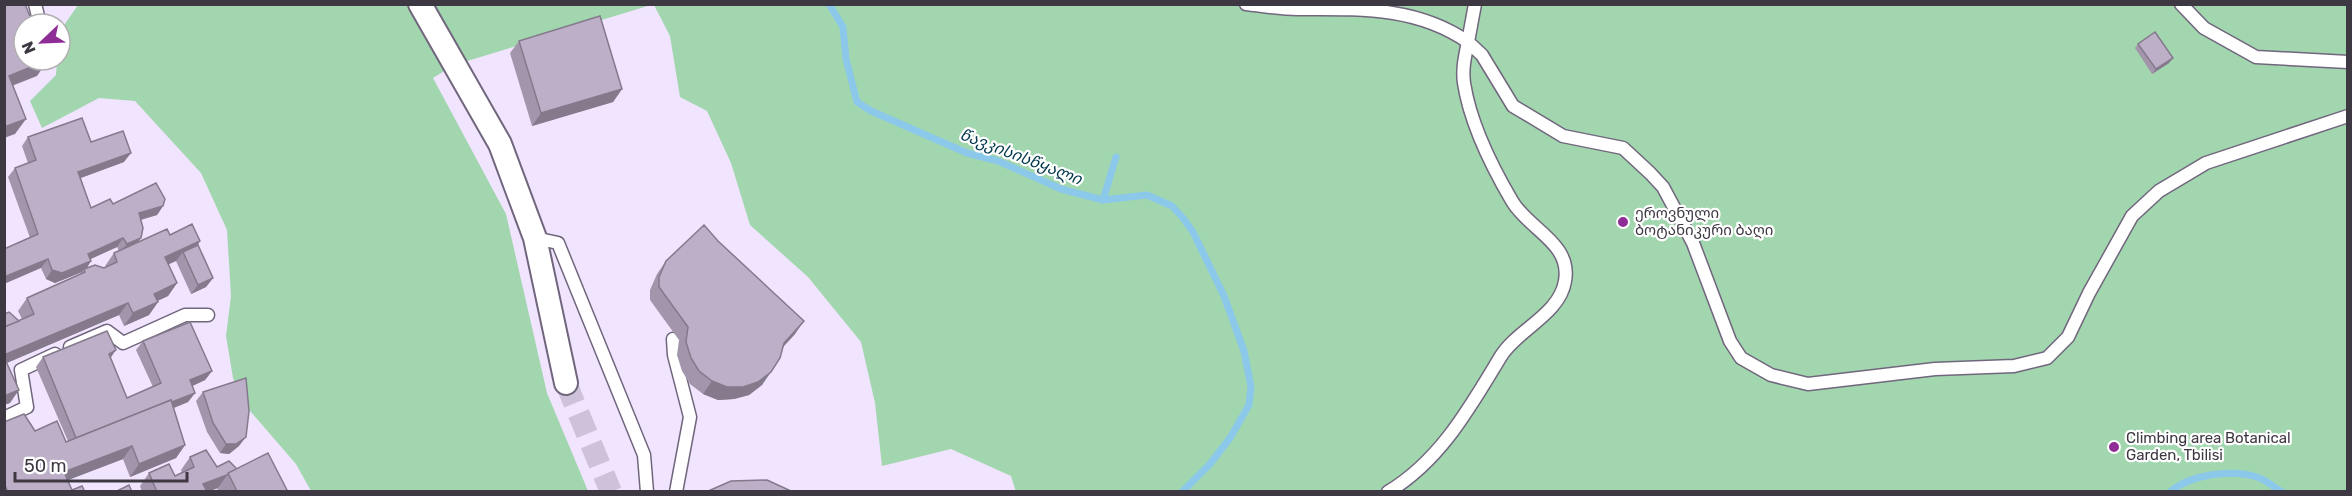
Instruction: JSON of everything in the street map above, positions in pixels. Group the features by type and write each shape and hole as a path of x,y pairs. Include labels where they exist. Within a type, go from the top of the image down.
{"street":[{"path":"420,4 500,144 535,238 567,383"}],"lane":[{"path":"1246,4 1294,9 1351,8 1413,15 1448,28 1482,55 1513,106 1563,136 1623,148 1650,172 1663,187 1692,243 1730,341 1741,358 1771,375 1808,384 1935,369 2014,366 2047,358 2068,336 2132,216 2159,191 2206,164 2348,116"},
{"path":"1388,492 1409,478 1433,456 1466,416 1503,353 1558,297 1565,282 1565,267 1560,252 1512,202 1474,118 1464,84 1463,67 1475,4"},
{"path":"2181,4 2204,28 2256,57 2348,62"},
{"path":"535,238 558,243 644,455 647,492"},
{"path":"4,418 27,408 21,370 107,331 123,343 185,315 208,315"},
{"path":"673,339 674,355 690,417 676,492"}],"green space":[{"path":"78,5 651,5 454,65 433,78 506,214 547,393 588,491 311,491 296,464 244,404 233,378 226,336 231,296 227,230 201,173 135,101 99,98 42,128 30,101 56,75 56,72 72,72 72,14"},
{"name":"ეროვნული ბოტანიკური ბაღი","path":"654,5 2347,5 2347,491 1016,492 1011,476 951,449 882,466 875,403 861,342 808,277 750,225 731,163 707,111 680,97 670,36"}],"building":[{"path":"4,4 25,4 28,12 12,12 12,72 19,72 9,76 26,119 4,127"},
{"path":"600,16 622,89 541,113 519,41"},
{"path":"2155,32 2173,58 2156,69 2138,44"},
{"path":"82,118 91,142 123,131 131,153 78,172 91,208 110,199 113,204 156,183 165,199 163,206 139,213 143,228 141,238 127,244 123,238 88,254 91,261 62,273 52,270 48,259 4,277 4,249 38,234 15,168 36,160 28,137"},
{"path":"192,224 200,241 165,257 177,283 154,294 158,302 133,313 128,303 4,355 4,327 34,314 27,298 85,272 84,269 95,265 104,268 117,262 114,253 167,229 170,235"},
{"path":"704,225 718,241 804,321 784,343 780,358 771,372 758,382 743,387 727,387 712,381 699,371 691,358 686,342 688,327 659,287 659,277 666,261"},
{"path":"198,245 213,278 198,285 183,252"},
{"path":"9,312 19,321 4,327 4,314"},
{"path":"190,322 212,371 190,380 195,393 172,402 171,400 76,438 43,357 107,331 116,350 109,354 127,398 161,383 143,341"},
{"path":"4,357 19,390 4,396"},
{"path":"246,378 249,411 246,437 236,444 226,444 213,423 203,392"},
{"path":"171,400 185,445 139,464 132,446 64,472 72,490 82,486 85,492 8,492 4,483 4,422 24,414 35,431 57,421 66,442"},
{"path":"206,450 217,467 229,461 237,469 203,484 207,492 157,492 149,473 169,464 175,476 194,467 190,457"},
{"path":"268,453 288,492 233,492 236,489 228,473"},
{"path":"767,480 793,492 706,492 731,481"},
{"path":"129,485 132,492 115,492"}],"waterway":[{"name":"წავკისისწყალი","path":"829,4 843,27 846,59 857,102 871,111 967,153 998,161 1061,189 1103,200 1147,195 1172,206 1183,218 1193,232 1224,296 1244,351 1251,387 1249,405 1230,438 1210,464 1182,492"},
{"path":"1103,200 1116,157"},
{"name":"წავკისისწყალი","path":"2170,492 2200,477 2224,473 2260,478 2282,492"}],"tunnel":[{"path":"566,383 611,492"}],"place":[{"name":"ეროვნული ბოტანიკური ბაღი","path":"1623,222"},
{"name":"Climbing area Botanical Garden, Tbilisi","path":"2114,447"}]}
